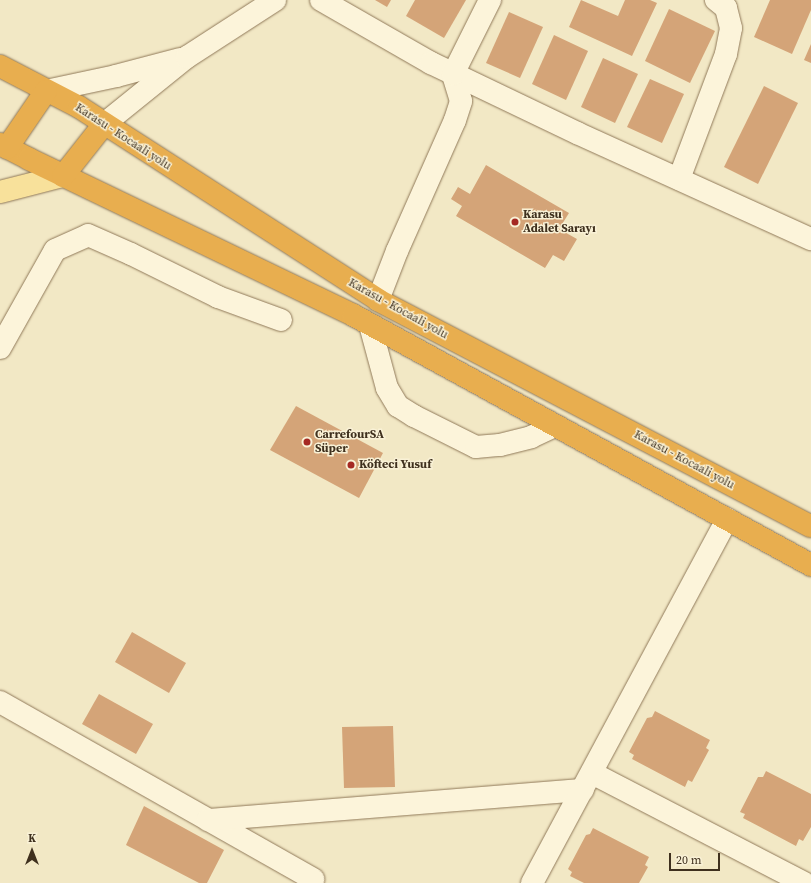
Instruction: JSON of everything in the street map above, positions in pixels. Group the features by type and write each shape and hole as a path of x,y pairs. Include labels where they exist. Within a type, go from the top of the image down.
{"highway":[{"name":"Karasu - Kocaali yolu","path":"0,66 79,107 378,300 811,526"},
{"path":"46,91 2,148 63,176 370,325 811,565"},
{"path":"63,176 104,124"}],"main road":[{"path":"0,192 63,176"}],"street":[{"path":"104,124 187,57 275,0"},
{"path":"321,0 453,74 811,239"},
{"path":"378,300 397,251 455,120 461,101 453,74 490,0"},
{"path":"679,179 726,54 731,28 726,8 716,0"},
{"path":"46,91 116,76 187,57"},
{"path":"0,348 55,250 88,235 131,254 218,297 281,320"},
{"path":"370,325 387,388 398,406 414,416 476,447 500,445 531,437 555,426"},
{"path":"532,883 727,519"},
{"path":"0,702 315,882"},
{"path":"208,820 587,781 804,883"}],"building":[{"path":"375,0 391,0 387,7"},
{"path":"415,0 466,0 444,38 406,16"},
{"path":"581,0 618,16 625,0 650,0 657,3 632,56 569,27"},
{"path":"770,0 811,0 811,10 792,54 754,37"},
{"path":"669,9 715,31 690,83 645,61"},
{"path":"509,12 543,27 520,78 486,63"},
{"path":"554,35 588,51 566,100 532,84"},
{"path":"811,44 811,63 804,60"},
{"path":"603,58 638,74 615,123 581,107"},
{"path":"650,79 684,94 662,143 627,127"},
{"path":"764,86 798,103 758,184 724,167"},
{"name":"Karasu Adalet Sarayı","path":"486,165 569,213 559,229 577,239 564,261 553,255 545,268 456,216 462,206 451,199 458,187 470,194"},
{"path":"296,406 383,453 359,498 270,450"},
{"path":"132,632 186,663 169,693 115,662"},
{"path":"99,694 153,724 136,754 82,724"},
{"path":"655,711 710,740 706,748 709,750 692,782 688,780 685,787 632,759 634,755 629,752 647,718 652,717"},
{"path":"393,726 395,787 344,788 342,727"},
{"path":"766,771 811,794 811,827 803,841 799,839 796,846 743,818 745,814 740,812 758,777 763,777"},
{"path":"144,806 224,850 207,883 199,883 126,845"},
{"path":"593,828 649,857 645,865 648,867 639,883 584,883 570,876 572,872 568,869 586,835 590,834"}],"place":[{"name":"Karasu Adalet Sarayı","path":"515,222"},
{"name":"CarrefourSA Süper","path":"307,442"},
{"name":"Köfteci Yusuf","path":"351,465"}]}
